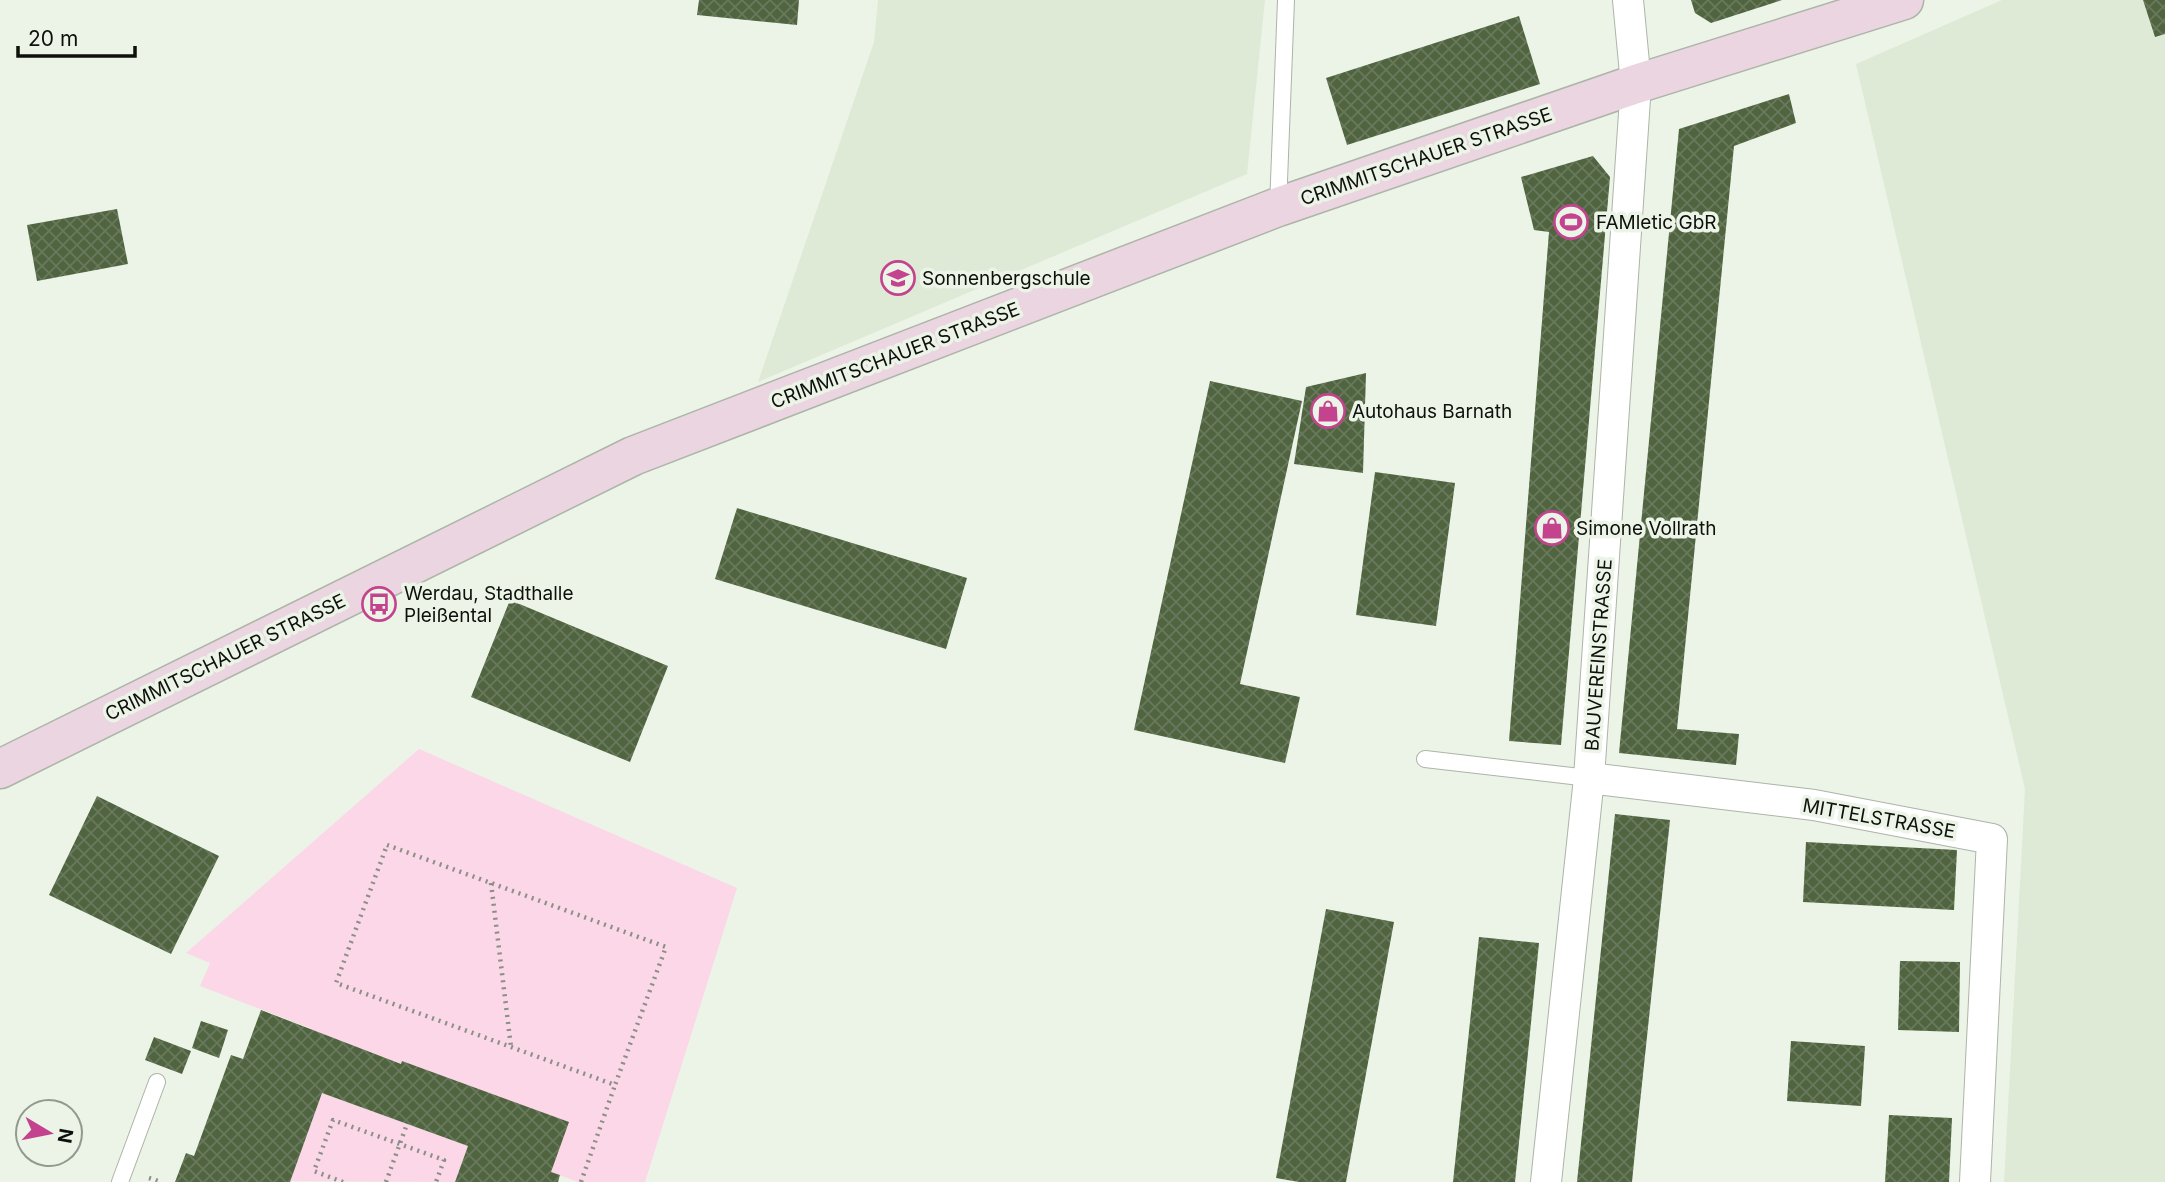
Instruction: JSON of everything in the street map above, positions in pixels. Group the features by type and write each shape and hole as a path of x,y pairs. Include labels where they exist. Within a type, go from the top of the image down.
{"street":[{"name":"BAUVEREINSTRASSE","path":"1546,1182 1589,778 1636,84 1628,0"},
{"name":"CRIMMITSCHAUER STRASSE","path":"0,769 634,456 1279,207 1636,84 1904,0"},
{"name":"MITTELSTRASSE","path":"1589,778 1814,806 1992,839 1975,1182"}],"lane":[{"path":"1279,207 1286,0"},
{"name":"MITTELSTRASSE","path":"1425,759 1589,778"},
{"path":"120,1182 157,1082"}],"path":[{"path":"581,1182 666,947 387,845 336,983 615,1085"},
{"path":"491,883 511,1047"},
{"path":"343,1182 314,1171 333,1119 444,1160 436,1182"},
{"path":"386,1182 407,1124"}],"shaded area":[{"name":"Sonnenbergschule","path":"878,0 1265,0 1247,174 758,382 874,42"},
{"path":"2002,0 2165,0 2165,1182 2004,1182 2025,789 1856,64"},
{"path":"419,749 737,888 645,1182 578,1182 551,1172 402,1061 401,1064 310,1031 310,1028 200,986 210,963 186,953"},
{"path":"322,1093 468,1146 455,1182 290,1181"}],"building":[{"path":"699,0 799,0 797,25 697,15"},
{"path":"1691,0 1782,0 1711,23 1695,13"},
{"path":"2143,0 2165,0 2165,34 2155,37"},
{"path":"1519,16 1540,84 1347,145 1326,78"},
{"path":"1789,94 1796,123 1734,146 1677,729 1739,734 1736,765 1619,753 1679,129"},
{"path":"1593,156 1610,177 1561,745 1509,741 1549,232 1534,230 1521,177"},
{"path":"117,209 128,264 37,281 27,225"},
{"path":"1366,373 1363,473 1294,464 1306,387"},
{"path":"1210,381 1302,401 1240,684 1300,697 1285,763 1134,730"},
{"path":"1375,472 1455,483 1436,626 1356,615"},
{"path":"737,508 967,578 946,649 715,579"},
{"path":"510,600 668,666 630,762 471,697"},
{"path":"97,796 219,856 171,954 49,895"},
{"path":"1615,814 1670,820 1632,1182 1577,1182"},
{"path":"1806,842 1957,850 1954,910 1803,902"},
{"path":"1326,909 1394,922 1346,1182 1299,1182 1276,1178"},
{"path":"1479,937 1539,943 1515,1182 1453,1182"},
{"path":"1900,961 1960,962 1959,1032 1898,1030"},
{"path":"261,1010 401,1064 402,1061 569,1122 551,1172 560,1175 558,1182 455,1182 468,1146 322,1093 290,1182 175,1182 186,1153 194,1156 231,1055 243,1059"},
{"path":"201,1021 228,1030 219,1058 192,1048"},
{"path":"154,1037 191,1051 182,1074 145,1060"},
{"path":"1791,1041 1865,1046 1861,1106 1787,1101"},
{"path":"1889,1115 1952,1118 1949,1182 1885,1182"}],"place":[{"name":"FAMletic GbR","path":"1571,222"},
{"name":"Sonnenbergschule","path":"898,278"},
{"name":"Autohaus Barnath","path":"1328,411"},
{"name":"Simone Vollrath","path":"1552,528"},
{"name":"Werdau, Stadthalle Pleißental","path":"379,604"}]}
